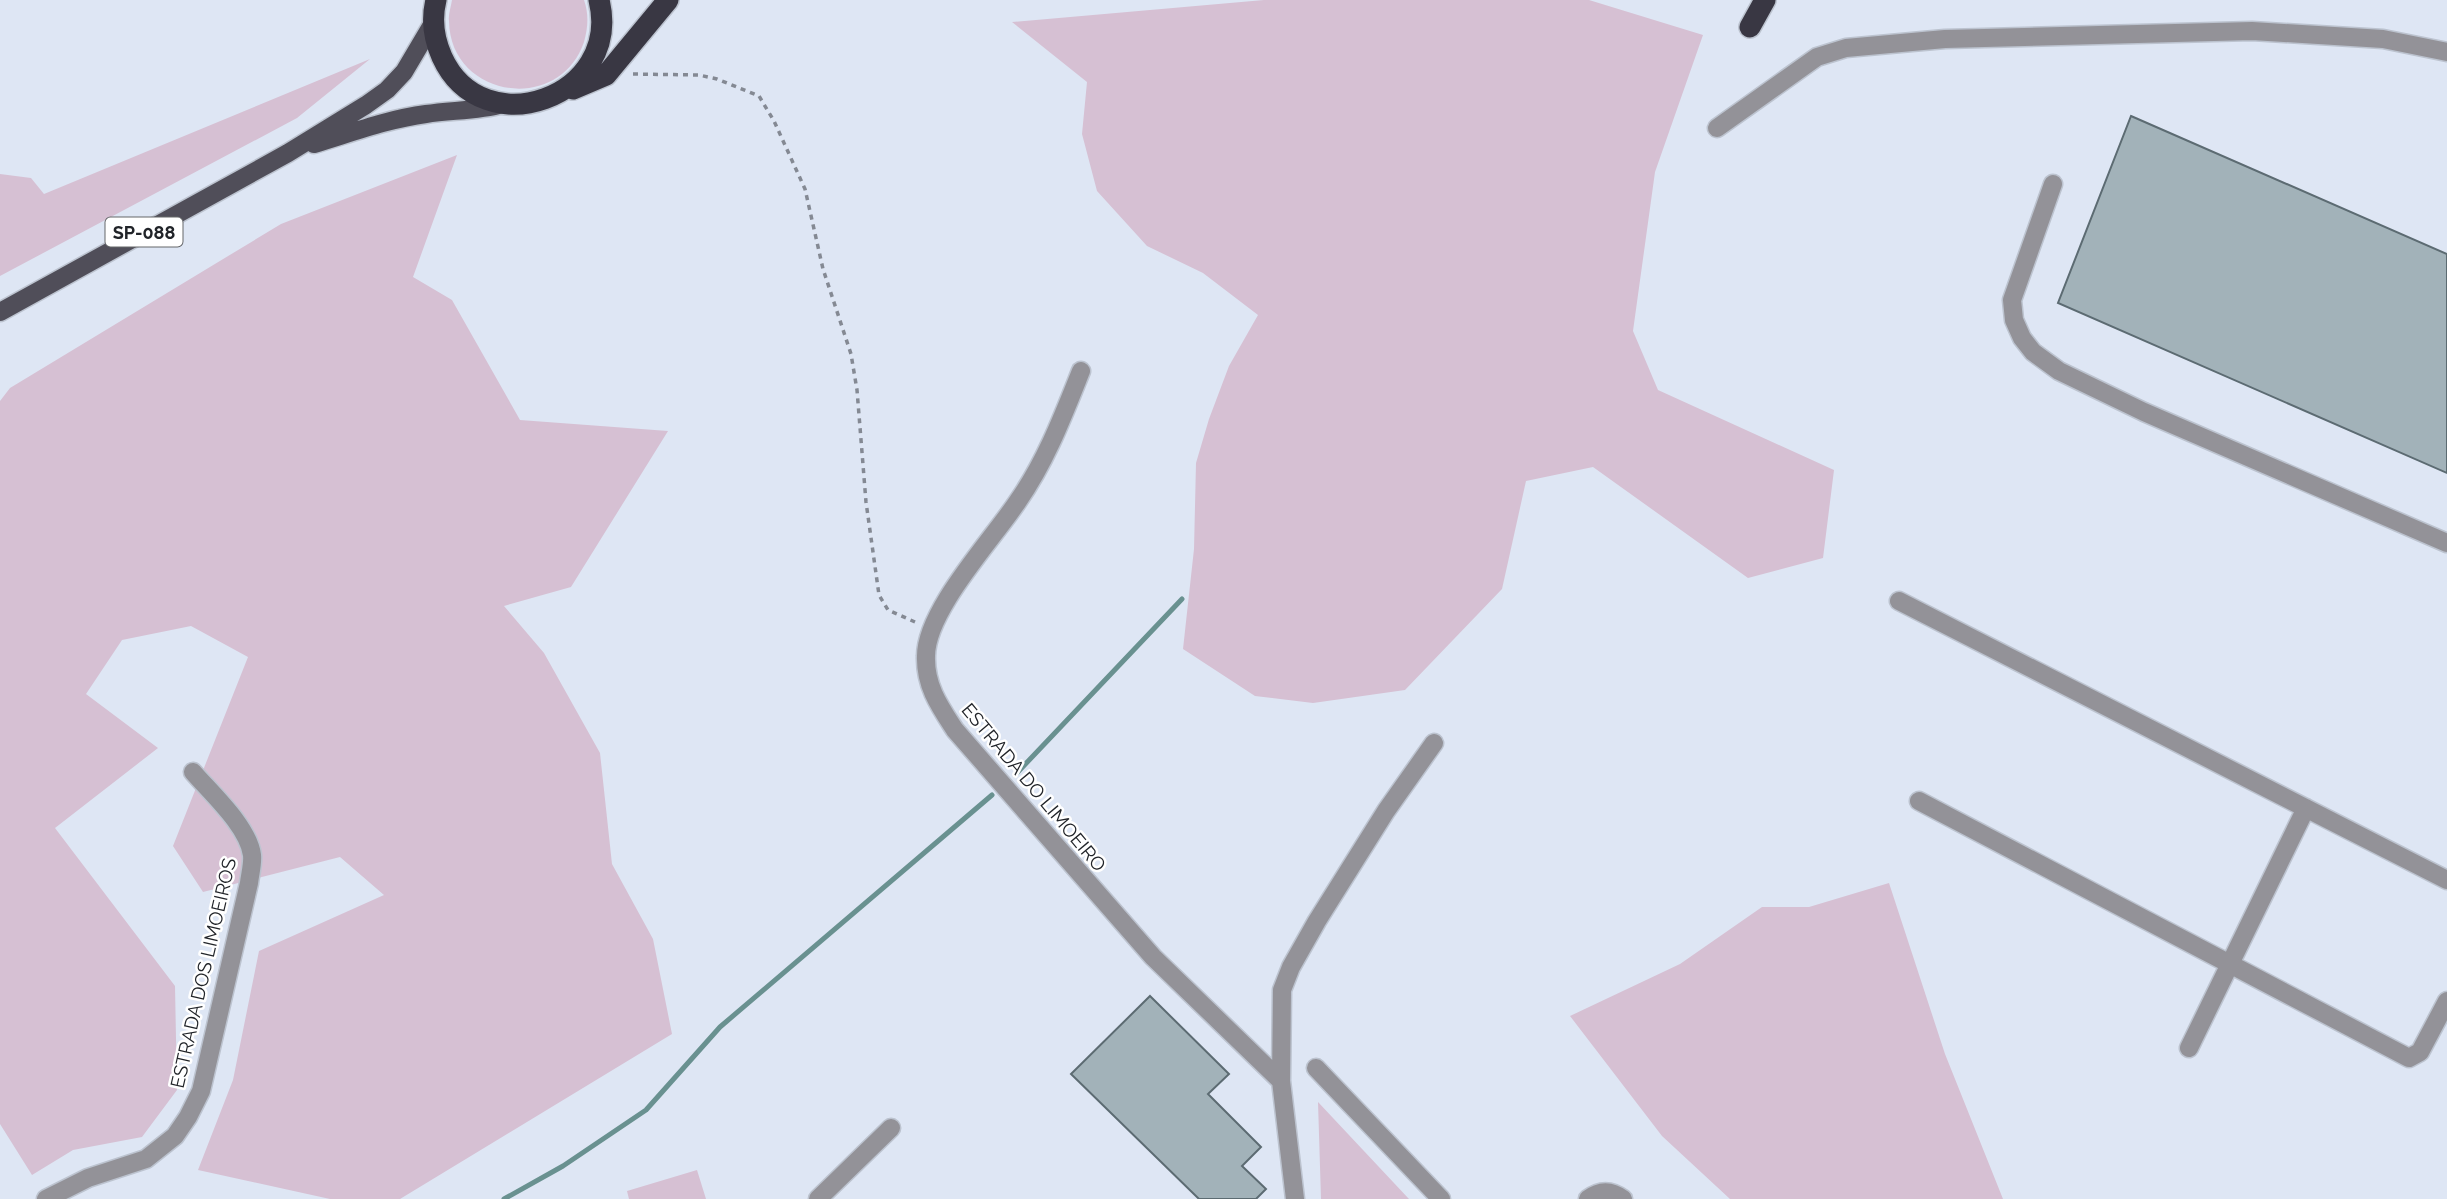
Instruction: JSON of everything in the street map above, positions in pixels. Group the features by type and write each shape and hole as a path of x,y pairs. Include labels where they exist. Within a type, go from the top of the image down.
{"highway":[{"name":"SP-088","path":"558,95 578,80 593,60 601,37 602,12 599,0"},
{"name":"SP-088","path":"434,6 437,46 446,66 461,84 481,97 503,104 531,104 606,75 668,0"},
{"path":"1754,0 1750,27 1765,0"}],"main road":[{"name":"SP-088","path":"0,312 288,153 387,90 404,72 434,6"},
{"name":"SP-088","path":"288,153 392,120 503,104"}],"street":[{"path":"1717,128 1817,57 1846,48 1945,39 2252,31 2383,39 2447,52"},
{"path":"2053,184 2012,300 2014,320 2022,338 2033,352 2059,371 2144,412 2447,543"},
{"name":"ESTRADA DO LIMOEIRO","path":"1081,371 1051,447 1018,502 955,587 932,629 925,655 928,680 934,698 955,730 1153,957 1281,1081"},
{"path":"1899,601 2447,880"},
{"path":"1295,1199 1281,1081 1282,990 1291,967 1380,821 1434,743"},
{"name":"ESTRADA DOS LIMOEIROS","path":"46,1199 88,1178 152,1155 175,1136 201,1091 249,883 252,855 234,820 193,772"},
{"path":"1919,801 2409,1058 2420,1052 2447,1001"},
{"path":"2189,1048 2306,808"},
{"path":"1316,1068 1441,1199"},
{"path":"818,1199 891,1128"},
{"path":"1588,1199 1602,1192 1610,1192 1623,1199"}],"path":[{"path":"606,75 666,73 717,79 759,96 774,121 805,189 823,269 850,354 858,390 866,502 879,594 888,610 932,629"}],"shaded area":[{"path":"452,0 584,0 587,21 584,42 571,65 552,80 531,88 508,88 486,81 467,67 454,47 449,19"},
{"path":"1264,0 1589,0 1703,35 1655,172 1633,331 1658,390 1834,470 1823,558 1748,578 1593,467 1526,481 1502,589 1405,690 1313,703 1255,696 1183,649 1194,549 1196,463 1229,366 1258,315 1203,273 1147,246 1097,191 1082,134 1087,82 1012,22"},
{"path":"370,59 297,118 0,276 0,174 31,178 44,194"},
{"path":"457,155 413,277 452,300 520,420 668,431 571,587 504,606 544,653 600,753 612,864 653,939 672,1034 400,1199 330,1199 198,1170 233,1080 259,951 384,895 340,857 203,892 173,846 248,657 191,626 122,640 86,694 158,748 55,828 175,986 177,1090 142,1137 73,1150 32,1175 0,1124 0,401 10,388 281,224"},
{"path":"1889,883 1945,1054 2003,1199 1730,1199 1662,1136 1570,1016 1680,964 1762,907 1809,907"},
{"path":"1318,1102 1409,1199 1321,1199"},
{"path":"697,1170 706,1199 629,1199 627,1191"}],"building":[{"path":"2131,116 2447,254 2447,473 2058,303"},
{"path":"1150,996 1229,1074 1208,1094 1261,1147 1242,1166 1266,1189 1256,1199 1199,1199 1071,1074"}],"waterway":[{"path":"1015,775 1182,599"},
{"path":"504,1199 563,1166 646,1110 720,1027 992,795"}]}
